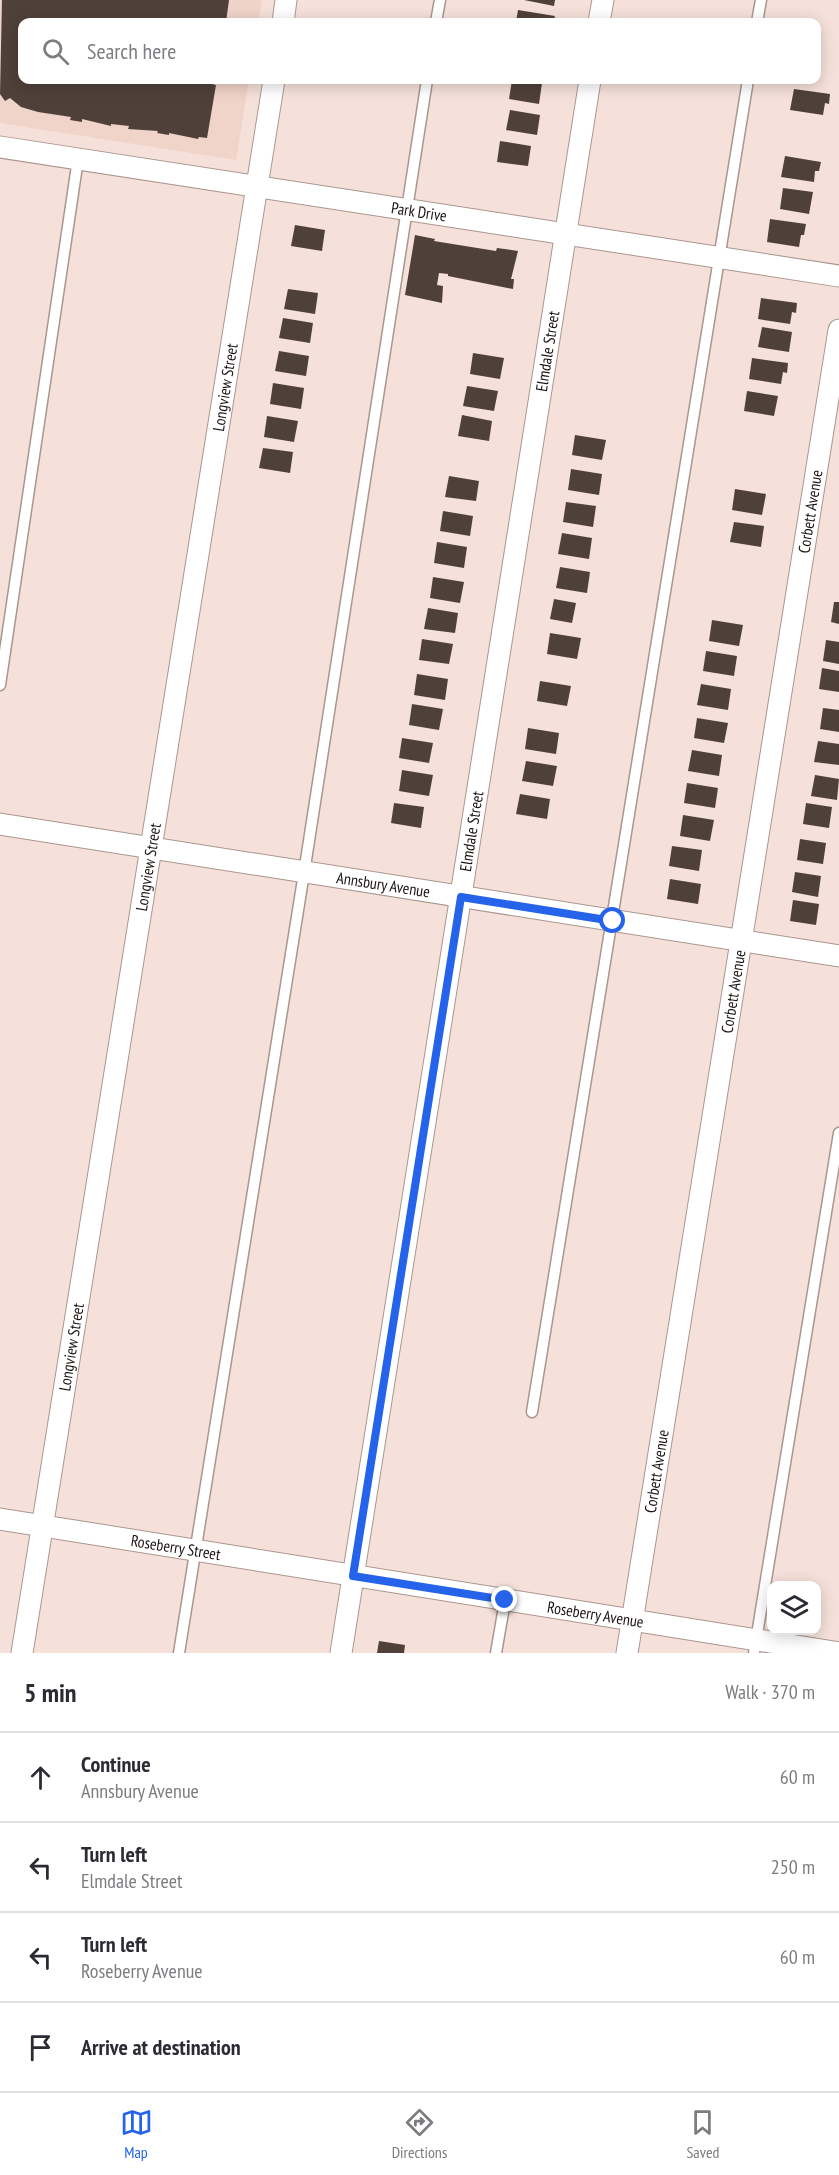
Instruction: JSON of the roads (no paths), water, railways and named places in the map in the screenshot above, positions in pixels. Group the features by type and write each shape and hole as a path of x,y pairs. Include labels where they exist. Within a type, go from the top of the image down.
{"street":[{"path":"284,18 286,0"},
{"path":"600,18 603,0"},
{"name":"Longview Street","path":"22,1653 273,84"},
{"name":"Elmdale Street","path":"341,1653 589,84"},
{"name":"Park Drive","path":"0,147 839,276"},
{"name":"Corbett Avenue","path":"627,1653 839,330"},
{"name":"Annsbury Avenue","path":"0,824 839,956"},
{"name":"Roseberry Street","path":"0,1519 353,1576"},
{"name":"Roseberry Avenue","path":"353,1576 632,1620 755,1647 839,1653"}],"lane":[{"path":"437,18 440,0"},
{"path":"758,18 761,0"},
{"path":"179,1653 304,873 426,84"},
{"path":"532,1412 747,84"},
{"path":"0,686 78,159"},
{"path":"755,1647 839,1133"},
{"path":"496,1653 505,1600"}]}
